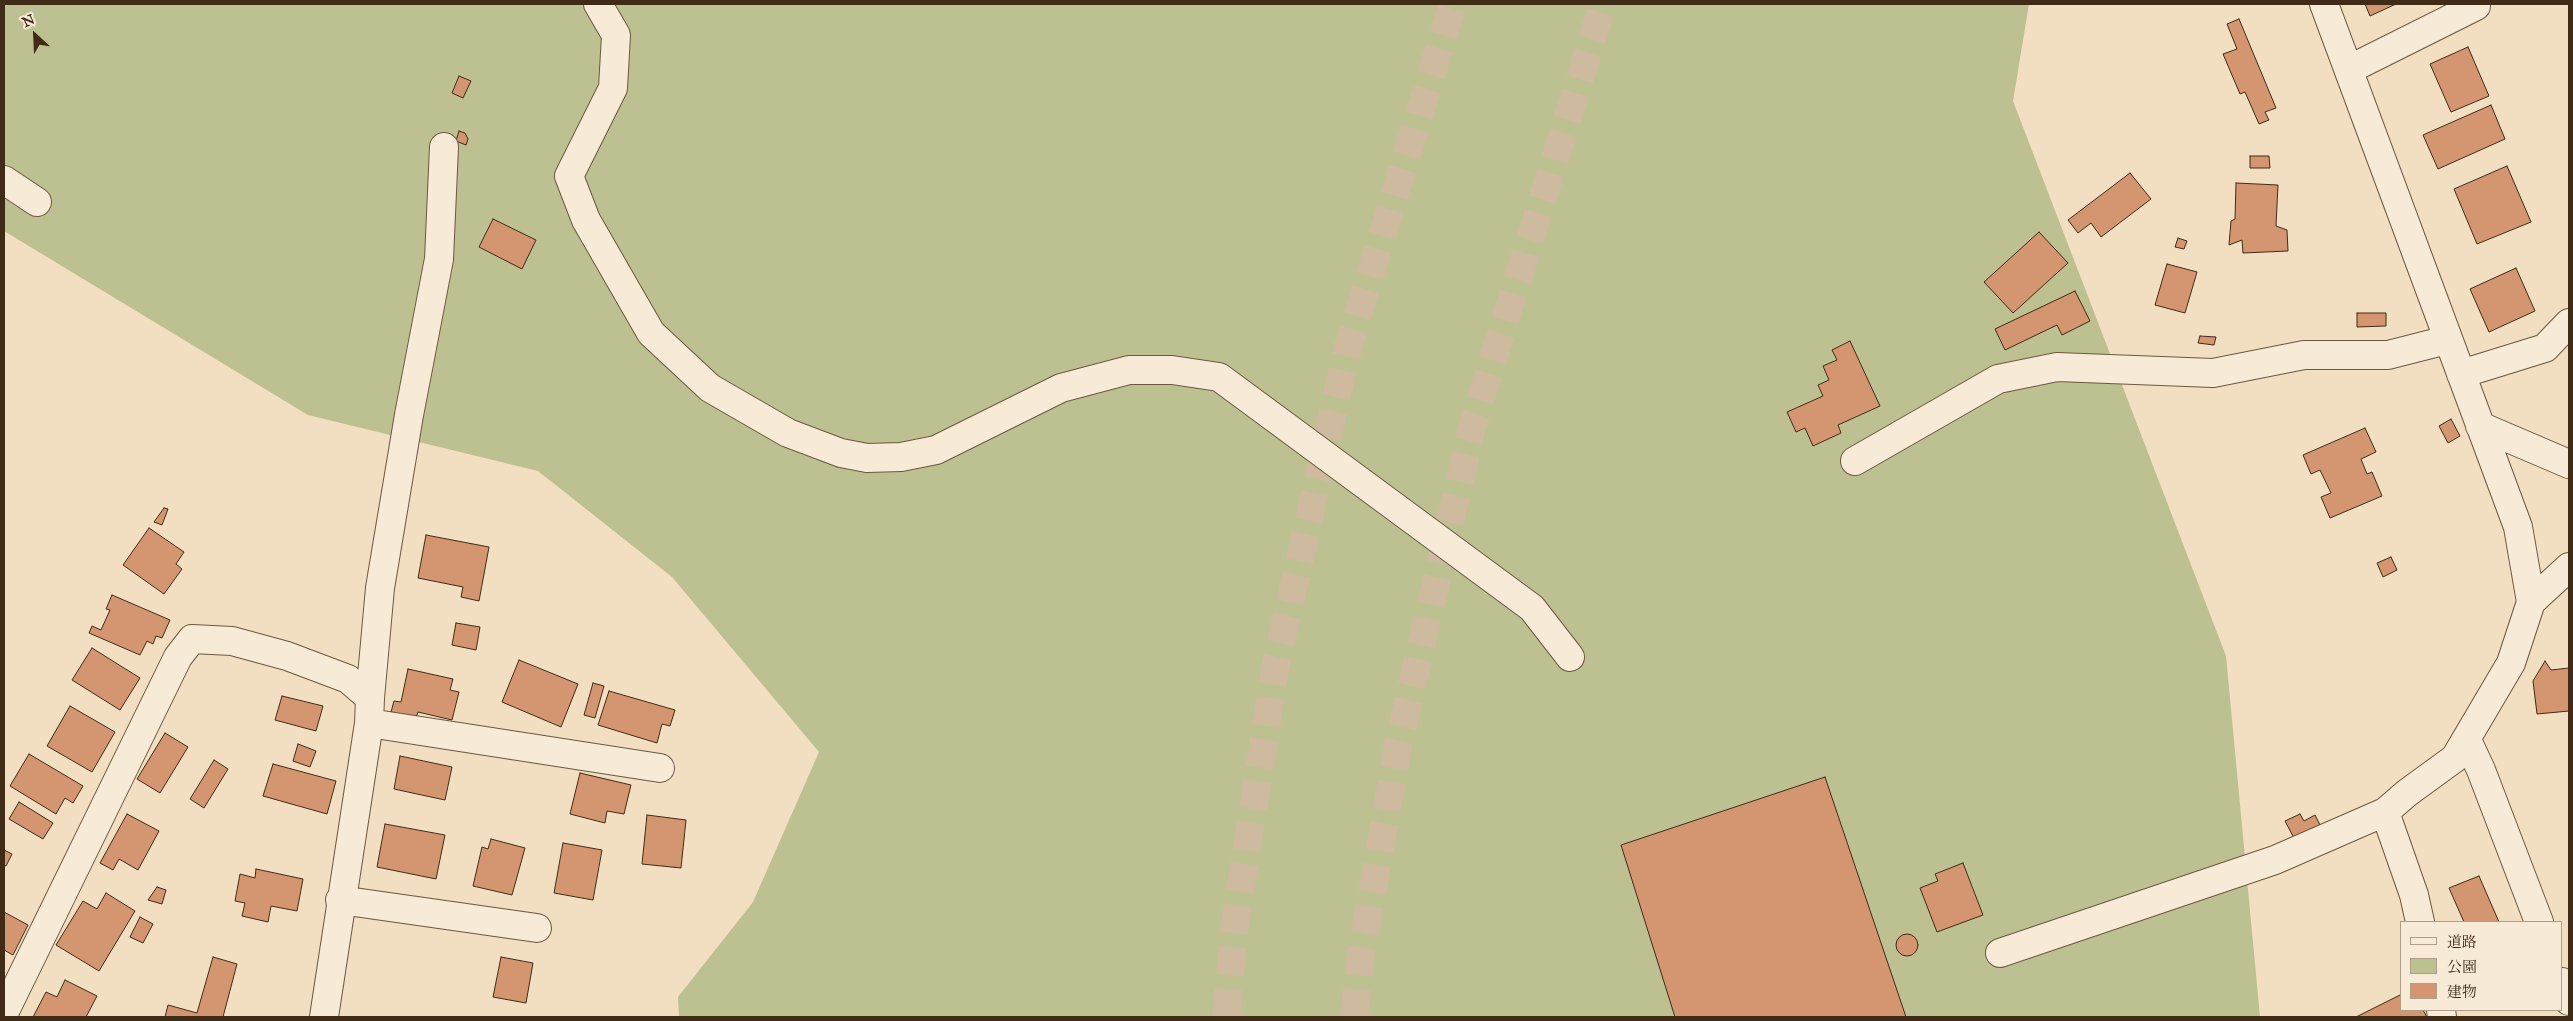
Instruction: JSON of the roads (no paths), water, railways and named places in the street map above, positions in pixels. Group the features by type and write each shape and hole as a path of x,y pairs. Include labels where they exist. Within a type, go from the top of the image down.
{"street":[{"path":"598,4 616,34 613,88 570,176 586,220 651,333 710,388 788,433 841,453 867,458 901,458 936,450 1061,388 1129,370 1172,370 1219,377 1532,608 1570,657"},
{"path":"2000,953 2275,860 2385,812 2407,793 2455,758 2511,663 2531,602 2518,527 2447,340 2350,69 2324,4"},
{"path":"2350,69 2476,6 2476,4"},
{"path":"324,1017 340,900 370,710 380,588 408,414 439,260 444,147"},
{"path":"4,180 37,202"},
{"path":"2461,374 2557,346 2569,323"},
{"path":"1855,461 1998,379 2057,367 2213,373 2304,355 2388,355 2447,340"},
{"path":"2480,426 2569,464"},
{"path":"2531,602 2569,567"},
{"path":"4,1013 178,657 192,639 232,642 287,656 348,680 370,710 660,768"},
{"path":"2467,740 2481,770 2539,921"},
{"path":"2385,812 2414,896 2420,921"},
{"path":"340,900 537,928"},
{"path":"2563,985 2569,1001"}],"tunnel":[{"path":"1226,1017 1235,924 1275,668 1348,347 1453,4"},
{"path":"1354,1017 1361,955 1398,746 1472,427 1603,4"}]}
